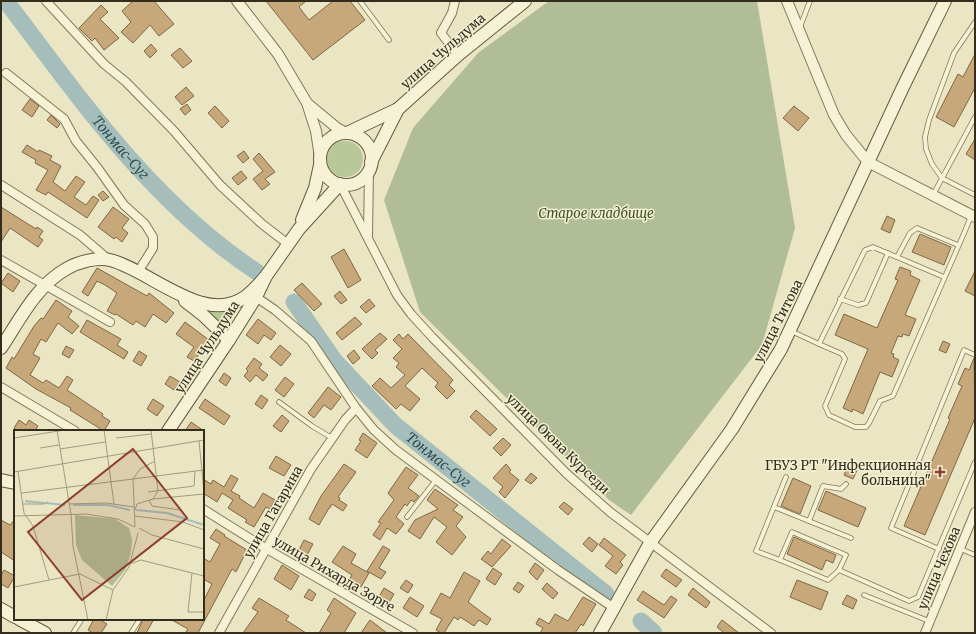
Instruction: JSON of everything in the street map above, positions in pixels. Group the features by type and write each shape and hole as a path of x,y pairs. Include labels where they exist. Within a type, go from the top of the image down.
{"main road":[{"name":"улица Чульдума","path":"347,133 398,108 458,55 525,1"},
{"name":"улица Титова","path":"600,633 650,542 750,402 772,366 791,331 922,46 946,1"},
{"name":"улица Чульдума","path":"370,166 398,108"},
{"path":"347,133 362,139 368,145 371,154 370,166 359,181 352,184 340,184 327,177 320,161 325,142 338,134 347,133"},
{"name":"улица Чульдума","path":"299,229 315,188 320,161"},
{"name":"улица Чульдума","path":"169,430 229,340 256,297 266,276 288,244 299,229 340,184"},
{"name":"улица Чульдума","path":"1,348 35,297 45,285 65,269 74,264 85,261 109,260 138,272 196,302 209,305 223,305 244,298 266,276"},
{"path":"169,289 203,315 229,340"},
{"path":"1,480 14,483"},
{"path":"1,609 14,616"},
{"path":"21,620 45,633"}],"street":[{"path":"46,1 104,64 126,82 174,131 220,185 262,224 288,244"},
{"path":"237,1 278,54 307,103 316,131 320,161"},
{"path":"455,1 452,13 441,33 458,55"},
{"path":"787,1 834,115 846,135 868,162 973,216"},
{"path":"6,73 64,119 76,141 98,167 124,205 145,224 153,237 153,248 138,272"},
{"path":"307,103 331,123 347,133"},
{"name":"улица Оюна Курседи","path":"368,236 370,166"},
{"name":"улица Оюна Курседи","path":"340,184 397,295 411,314 432,337 567,474 610,512 771,633"},
{"path":"1,185 80,234 109,260"},
{"path":"1,260 110,322"},
{"path":"256,297 275,310 311,341 356,408 374,430 396,450 558,570 614,608"},
{"path":"1,387 73,430"},
{"name":"улица Гагарина","path":"219,633 265,548 311,469 332,438 356,408"},
{"name":"улица Рихарда Зорге","path":"204,510 265,548 413,633"},
{"name":"улица Чехова","path":"925,633 975,512"}],"lane":[{"path":"360,1 389,40"},
{"path":"799,30 810,1"},
{"path":"975,22 954,53 929,120 926,137 926,149 932,164 942,178 975,196"},
{"path":"933,196 975,117"},
{"path":"791,331 842,354 845,359 826,406 827,412 833,418 855,428 866,427 880,401 893,396 958,245 973,216"},
{"path":"897,257 910,233 917,228 958,245"},
{"path":"819,344 865,250 873,247 944,277"},
{"path":"840,299 858,305 866,303 888,253"},
{"path":"939,548 890,528 964,350 975,355"},
{"path":"279,402 312,426 332,438"},
{"path":"839,570 909,601 918,597 975,462"},
{"path":"780,560 792,532 846,555 839,570 828,580 756,551 786,477"},
{"path":"407,517 436,480"},
{"path":"809,521 823,486 841,489 846,484"},
{"path":"774,507 851,538"},
{"path":"961,549 975,555"},
{"path":"864,595 929,621"},
{"path":"73,633 81,620"},
{"path":"131,633 139,620"}],"green space":[{"name":"Старое кладбище","path":"549,1 757,1 795,228 762,345 631,515 609,500 420,312 384,200 413,128 478,53"},
{"path":"349,141 358,146 362,152 362,166 358,172 349,177 341,177 332,172 328,166 327,155 332,146 338,142"},
{"path":"240,302 222,330 198,312 218,312"}],"building":[{"path":"133,1 154,1 174,24 159,36 150,25 133,43 121,32 131,22 122,11"},
{"path":"266,1 306,1 299,7 309,20 333,1 350,1 365,20 313,60"},
{"path":"101,5 108,12 100,19 119,38 104,50 95,38 92,41 79,28"},
{"path":"151,44 157,51 150,58 144,51"},
{"path":"180,48 192,61 183,68 171,55"},
{"path":"975,54 975,88 954,127 936,117 958,74 963,77"},
{"path":"186,87 194,96 182,105 175,97"},
{"path":"30,99 39,106 32,117 22,110"},
{"path":"187,104 191,110 185,115 180,109"},
{"path":"215,106 229,121 222,128 208,113"},
{"path":"794,106 809,118 798,131 783,118"},
{"path":"51,115 60,124 57,128 47,120"},
{"path":"975,139 975,160 966,154"},
{"path":"27,145 38,152 39,150 52,156 50,160 61,166 53,182 65,191 76,176 85,182 74,197 86,205 93,196 99,200 87,218 48,192 46,195 36,190 48,170 35,163 36,160 22,152"},
{"path":"244,151 249,158 243,163 237,156"},
{"path":"259,153 275,172 265,179 270,184 262,190 253,179 263,171 253,159"},
{"path":"241,171 247,178 238,185 232,178"},
{"path":"103,191 109,197 103,201 98,195"},
{"path":"1,207 36,229 37,227 43,231 39,237 43,240 38,247 10,228 1,242"},
{"path":"113,207 129,219 122,228 128,233 122,242 116,237 114,239 98,227"},
{"path":"887,216 895,220 890,233 881,229"},
{"path":"920,234 951,247 944,265 912,252"},
{"path":"344,249 361,280 348,288 331,257"},
{"path":"900,267 911,271 910,275 920,280 905,315 916,319 909,336 903,334 902,337 898,336 891,353 894,354 893,357 899,360 892,377 880,372 863,414 853,409 852,412 843,408 868,349 835,335 844,314 877,328 898,280 895,279"},
{"path":"97,268 147,296 149,293 174,313 166,323 153,314 145,327 136,321 133,325 116,314 115,315 107,311 117,293 97,281 88,296 82,292"},
{"path":"975,271 975,296 965,291"},
{"path":"8,273 20,281 13,292 1,283"},
{"path":"302,283 322,304 314,311 294,290"},
{"path":"340,291 347,300 341,304 334,296"},
{"path":"369,299 375,306 366,313 360,307"},
{"path":"56,300 72,311 68,317 79,326 72,334 58,323 46,342 41,339 33,354 40,358 30,375 43,383 46,380 59,388 67,376 73,380 67,390 103,414 102,416 110,421 105,430 70,410 71,408 36,389 6,368 12,357 14,359 34,326 41,318 43,319"},
{"path":"355,317 362,324 342,340 336,333"},
{"path":"258,319 276,333 271,340 264,335 258,344 246,335"},
{"path":"87,320 121,339 117,345 128,352 124,359 80,332"},
{"path":"185,322 209,340 194,361 187,357 194,347 176,334"},
{"path":"380,333 387,339 375,350 378,353 372,359 362,349"},
{"path":"399,334 403,339 408,334 453,380 449,385 455,391 447,399 435,387 438,383 422,368 405,386 420,399 410,411 401,404 396,409 372,386 380,378 391,388 405,375 396,367 399,363 393,358 402,349 393,340"},
{"path":"943,341 950,344 946,353 939,350"},
{"path":"280,345 291,354 281,366 270,357"},
{"path":"66,346 74,350 69,358 62,354"},
{"path":"354,350 360,358 353,364 347,356"},
{"path":"139,351 147,356 141,366 133,361"},
{"path":"254,358 262,364 259,368 268,375 263,381 256,375 250,382 244,376 248,371 246,369"},
{"name":"ГБУЗ РТ \"Инфекционная больница\"","path":"974,358 975,418 925,535 904,526 950,419 948,418 962,386 958,384 965,368 969,370"},
{"path":"224,373 231,378 226,386 219,381"},
{"path":"170,376 180,382 174,390 165,384"},
{"path":"285,377 294,384 284,397 275,390"},
{"path":"328,387 341,397 331,410 324,405 314,418 308,413"},
{"path":"261,395 268,400 262,409 255,404"},
{"path":"153,399 164,406 157,416 147,409"},
{"path":"205,399 230,416 224,425 199,408"},
{"path":"476,410 497,429 490,436 470,417"},
{"path":"282,415 289,421 281,432 273,426"},
{"path":"19,420 26,425 29,420 38,426 36,430 17,430 14,428"},
{"path":"191,422 203,430 186,430"},
{"path":"363,433 377,443 367,458 355,450 361,441 359,440"},
{"path":"503,438 511,445 501,456 493,448"},
{"path":"276,456 291,465 284,476 269,468"},
{"path":"850,462 859,466 853,479 844,475"},
{"path":"344,464 356,472 338,497 340,498 339,500 347,505 343,511 332,504 319,525 309,519 321,496"},
{"path":"506,464 511,470 509,472 519,480 505,498 499,492 503,487 493,478"},
{"path":"406,467 418,475 408,488 419,496 414,502 411,500 407,506 405,504 396,517 404,524 396,534 387,528 380,540 373,535 381,523 378,522 394,500 388,493"},
{"path":"531,473 537,478 531,484 525,480"},
{"path":"231,475 238,479 231,491 240,496 239,498 254,508 263,493 275,500 270,509 266,507 254,527 245,522 247,520 228,508 233,500 222,493 217,502 204,494 204,480 211,484 213,480 224,487"},
{"path":"793,478 811,486 800,514 781,506"},
{"path":"435,489 458,505 453,510 463,517 456,526 466,537 452,555 436,542 447,527 434,517 420,539 408,531 415,520 438,509 427,500"},
{"path":"826,491 866,508 858,527 818,510"},
{"path":"564,502 573,509 568,515 559,507"},
{"path":"1,520 10,525 14,520 14,560 1,552"},
{"path":"216,529 225,535 224,536 247,550 236,572 232,569 198,633 185,633 188,629 172,620 204,620 204,600 212,584 204,580 204,559 210,562 220,544 210,538"},
{"path":"589,537 598,544 592,552 583,544"},
{"path":"794,537 836,555 833,563 826,560 822,570 787,554"},
{"path":"604,538 626,555 620,562 623,565 616,574 605,566 613,556 599,545"},
{"path":"502,539 511,546 492,567 481,559 488,551 491,554"},
{"path":"304,540 313,544 307,555 299,550"},
{"path":"343,546 356,554 351,563 369,573 361,587 349,580 352,575 332,562"},
{"path":"383,546 390,550 379,568 386,572 381,579 367,571"},
{"path":"535,563 544,570 537,580 529,572"},
{"path":"282,565 299,576 291,590 274,579"},
{"path":"493,568 502,574 495,585 486,579"},
{"path":"666,569 682,580 676,587 661,576"},
{"path":"4,570 14,575 8,588 1,584 1,575"},
{"path":"464,572 480,581 468,602 491,619 487,625 479,620 474,626 460,617 458,620 454,617 444,633 441,633 436,630 442,619 430,613 441,593 450,598"},
{"path":"406,580 413,585 408,593 400,588"},
{"path":"797,580 828,592 821,610 790,597"},
{"path":"518,582 524,586 519,593 513,589"},
{"path":"547,583 558,593 553,599 542,589"},
{"path":"384,588 394,594 387,606 377,600"},
{"path":"693,588 710,602 706,608 688,595"},
{"path":"309,589 316,594 312,601 304,597"},
{"path":"643,591 664,605 671,596 677,600 664,618 637,600"},
{"path":"847,595 857,600 853,609 842,604"},
{"path":"410,597 424,606 417,617 403,608"},
{"path":"583,597 596,604 583,626 581,624 575,633 540,633 543,628 536,624 539,618 549,624 555,614 568,621"},
{"path":"259,598 289,616 286,620 306,633 243,633 258,612 252,608"},
{"path":"334,598 356,613 344,633 319,633 331,613 327,610"},
{"path":"93,620 101,620 107,624 101,633 93,633 88,630"},
{"path":"143,620 153,620 146,633 137,633"},
{"path":"370,620 387,633 361,633"},
{"path":"722,620 739,633 724,633 717,627"}],"waterway":[{"name":"Тонмас-Суг","path":"6,1 91,112 120,148 151,182 184,215 219,245 257,272"},
{"name":"Тонмас-Суг","path":"294,302 334,360 395,425 606,594"},
{"name":"Тонмас-Суг","path":"641,621 654,633"}],"place":[{"name":"ГБУЗ РТ \"Инфекционная больница\"","path":"940,472"}]}
